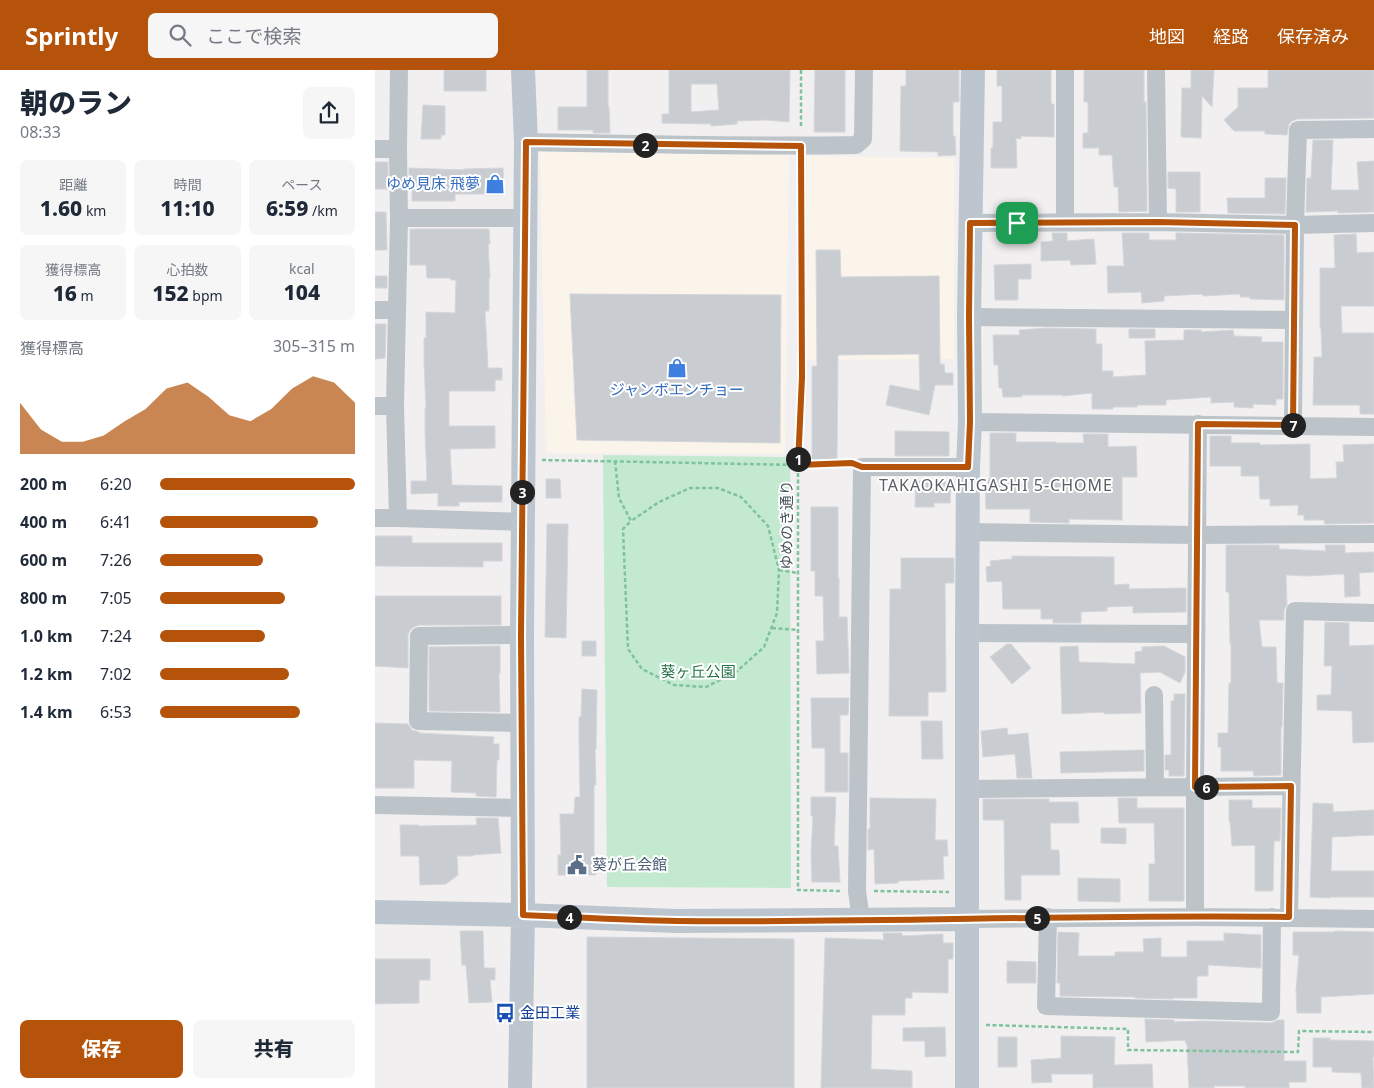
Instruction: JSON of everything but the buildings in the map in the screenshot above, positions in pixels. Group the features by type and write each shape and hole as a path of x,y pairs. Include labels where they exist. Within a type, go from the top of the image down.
{"street":[{"path":"398,518 395,406 399,218 399,70"},
{"path":"520,1088 523,915 521,635 526,142 523,70"},
{"path":"526,142 856,145 863,138 864,70"},
{"path":"967,1088 967,634 973,70"},
{"path":"1065,70 1065,222"},
{"path":"1156,70 1158,222"},
{"path":"1293,425 1297,130 1374,129"},
{"path":"375,149 398,149"},
{"path":"399,218 525,218"},
{"path":"970,223 1158,222 1295,225 1374,223"},
{"path":"375,310 397,310"},
{"path":"969,317 1294,320"},
{"path":"375,406 395,406"},
{"path":"970,422 1374,427"},
{"path":"1195,917 1198,424"},
{"path":"861,920 857,890 862,467 968,467"},
{"path":"375,518 522,522"},
{"path":"968,532 1374,534"},
{"path":"1048,917 1046,1006 1271,1012 1291,786 1295,611 1374,613"},
{"path":"967,634 1196,634"},
{"path":"521,635 419,636 418,722 522,723"},
{"path":"1154,695 1155,787"},
{"path":"967,789 1291,786"},
{"path":"375,805 523,808"},
{"path":"375,912 676,921 1048,917 1374,919"}],"path":[{"name":"ゆめのき通り","path":"801,70 802,377 798,465 798,890 857,890"},
{"path":"540,460 798,465 852,463 862,467"},
{"path":"615,461 619,498 631,521"},
{"path":"690,488 718,488 741,496 768,526 779,570 777,614 765,647 736,672 706,687 674,685 642,669 628,649 623,529 631,521 659,502 690,488"},
{"path":"779,570 798,573"},
{"path":"771,628 798,630"},
{"path":"857,890 967,892"},
{"path":"982,1025 1128,1029 1128,1050 1298,1052 1299,1031 1374,1032"}],"shaded area":[{"path":"540,152 789,155 785,454 546,453"},
{"path":"807,156 954,158 954,359 807,360"}],"green space":[{"name":"葵ヶ丘公園","path":"603,455 790,457 791,888 607,887"}],"place":[{"name":"ゆめ見床 飛夢","path":"495,184"},
{"name":"ジャンボエンチョー","path":"677,368"},
{"name":"葵が丘会館","path":"577,865"},
{"name":"金田工業","path":"505,1013"}],"district":[{"name":"TAKAOKAHIGASHI 5-CHOME","path":"996,485"}],"route":[{"path":"526,142 801,146 802,377 798,465 852,463 862,467 968,467 970,422 970,223 1017,223 1158,222 1295,225 1293,425 1198,424 1195,787 1291,786 1289,917 1048,917 676,921 523,915 521,635 526,142"}]}
